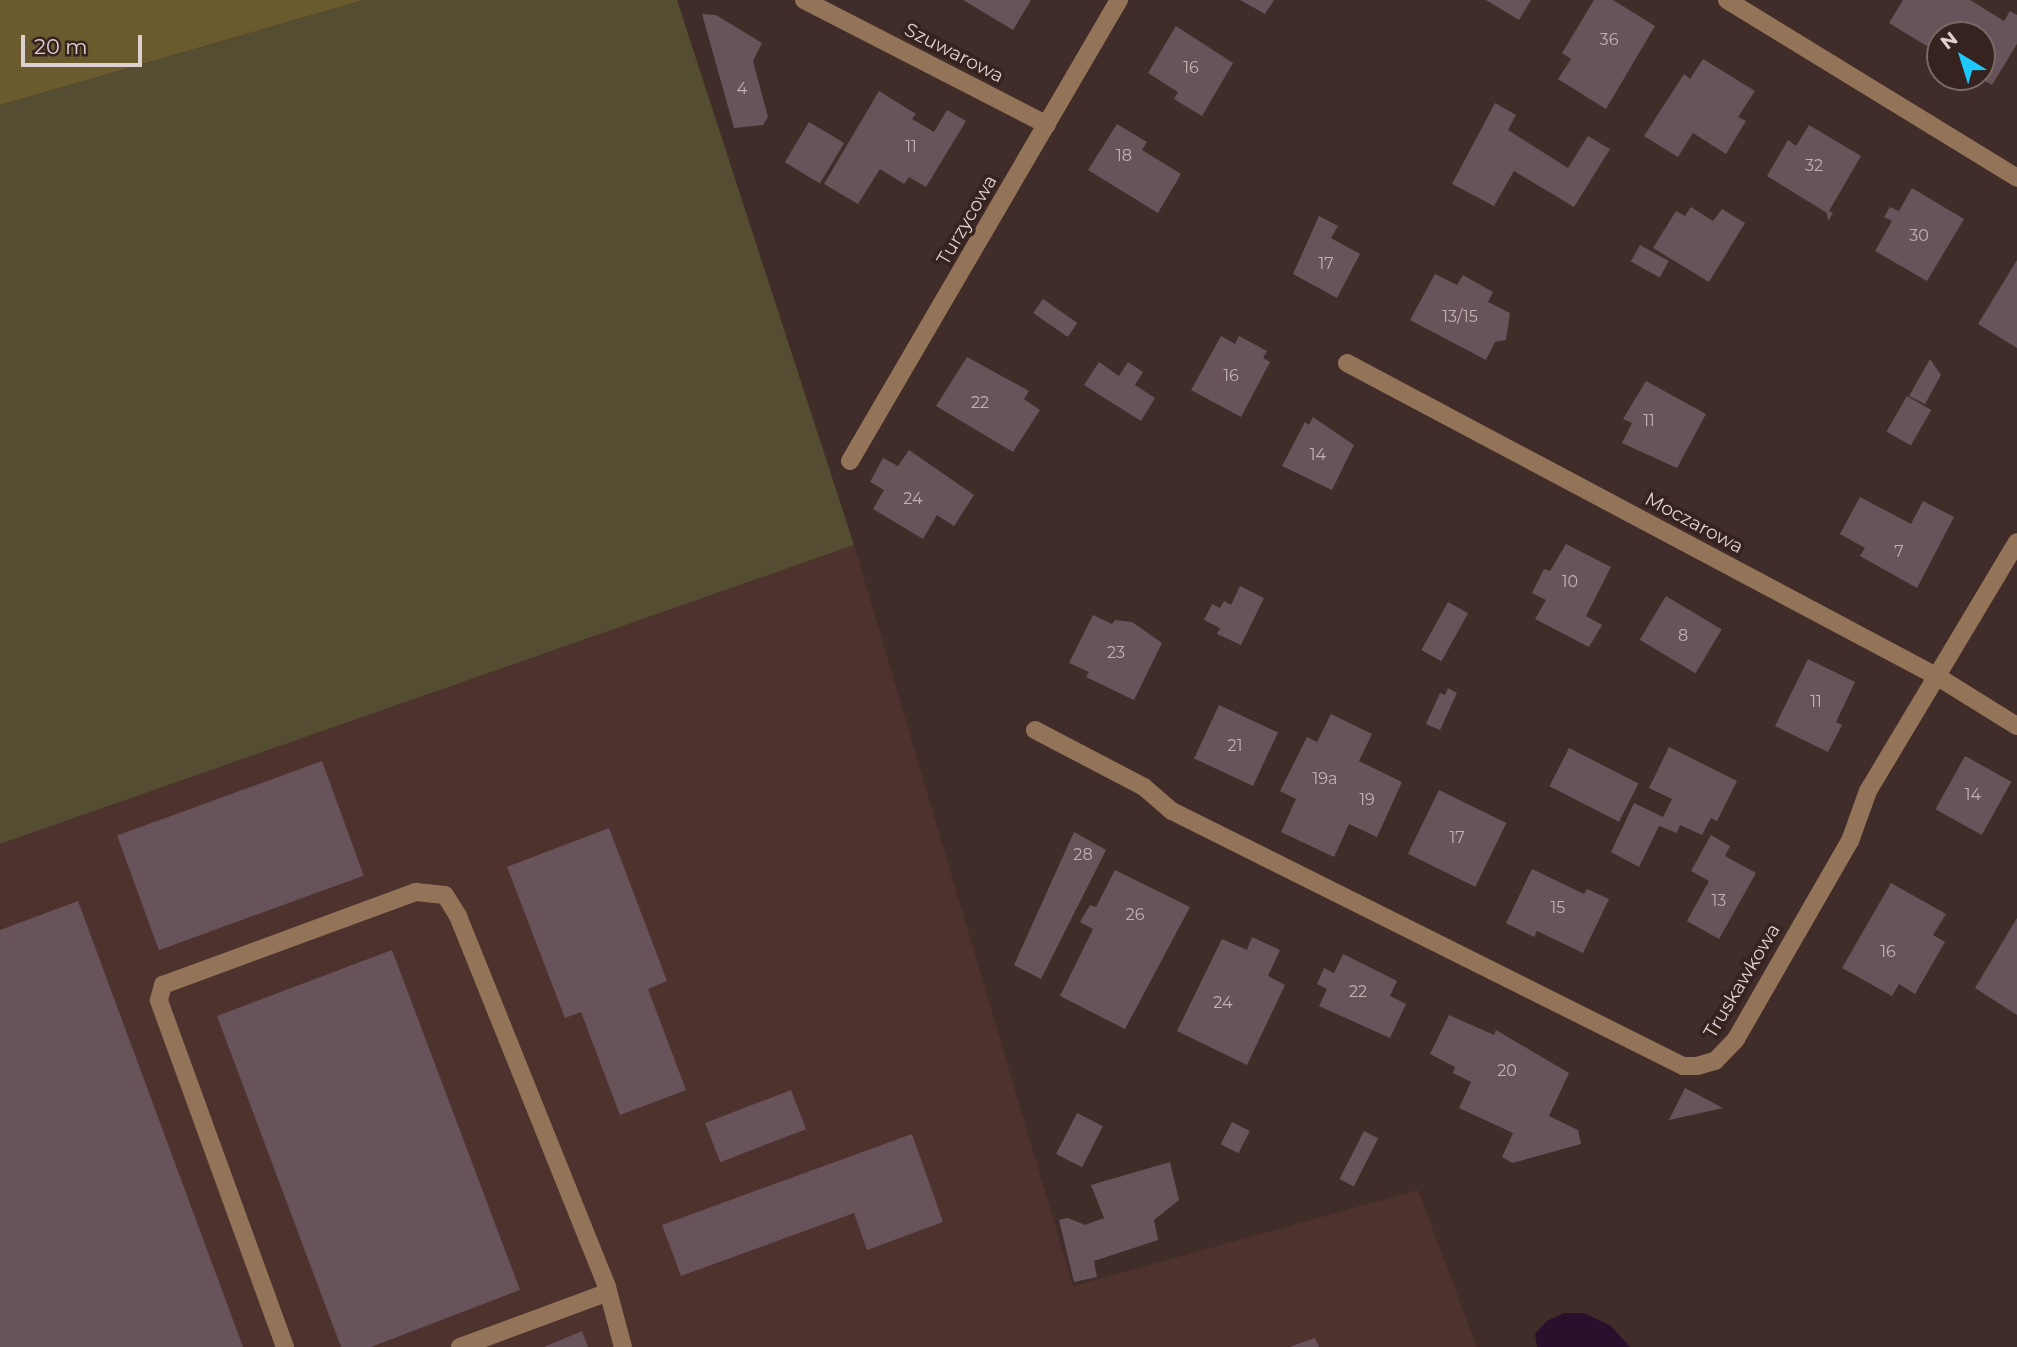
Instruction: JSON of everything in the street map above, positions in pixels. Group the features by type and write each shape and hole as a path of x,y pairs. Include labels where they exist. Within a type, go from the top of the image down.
{"street":[{"name":"Szuwarowa","path":"804,0 1047,125"},
{"name":"Turzycowa","path":"850,461 1119,0"},
{"path":"1727,0 2017,177"},
{"name":"Moczarowa","path":"1347,363 1938,677 2017,726"},
{"name":"Truskawkowa","path":"1035,730 1144,787 1172,811 1683,1066 1697,1066 1715,1061 1736,1039 1850,841 1868,791 2017,542"},
{"path":"285,1347 159,1000 163,985 416,892 445,895 458,916 606,1293 622,1347"},
{"path":"460,1347 606,1293"}],"shaded area":[{"path":"0,0 364,0 0,105"},
{"path":"364,0 677,0 854,545 0,844 0,105"},
{"path":"854,545 1073,1286 1418,1190 1477,1347 0,1347 0,844"},
{"path":"1564,1313 1584,1313 1611,1326 1630,1347 1537,1347 1535,1334 1547,1321"}],"building":[{"path":"963,0 1031,0 1013,30"},
{"path":"1240,0 1274,0 1265,14"},
{"path":"1486,0 1531,0 1519,20"},
{"path":"1594,0 1613,0 1655,26 1606,109 1558,79 1571,59 1562,53"},
{"path":"1903,0 1970,0 2004,21 2010,11 2017,15 2017,44 1996,78 1996,21 1926,21 1926,45 1889,23"},
{"path":"702,14 716,15 762,43 753,61 768,117 763,125 734,128"},
{"path":"1176,26 1233,63 1202,116 1174,99 1178,92 1148,73"},
{"path":"1703,59 1755,91 1738,117 1746,121 1726,154 1693,133 1678,157 1644,136 1684,74 1690,79"},
{"path":"879,91 916,114 912,119 934,132 947,110 966,121 926,187 909,177 904,184 880,169 858,204 824,184"},
{"path":"1495,103 1516,115 1508,130 1568,168 1588,136 1610,149 1574,207 1514,171 1494,206 1452,184"},
{"path":"809,122 844,143 820,183 785,162"},
{"path":"1117,124 1147,142 1142,150 1181,174 1158,213 1088,170"},
{"path":"1809,125 1861,156 1829,211 1833,213 1828,221 1827,213 1767,176 1788,140 1796,146"},
{"path":"1912,188 1964,219 1927,281 1875,251 1892,221 1884,217 1890,207 1899,211"},
{"path":"1691,207 1713,221 1722,209 1745,223 1709,282 1653,248 1676,211 1685,216"},
{"path":"1319,216 1338,226 1331,238 1360,254 1337,298 1293,274"},
{"path":"1640,245 1669,261 1660,278 1631,262"},
{"path":"2017,260 2017,348 1978,324"},
{"path":"1435,274 1457,285 1463,275 1493,292 1488,302 1510,313 1506,340 1495,342 1486,360 1410,320"},
{"path":"1043,299 1077,323 1068,337 1033,313"},
{"path":"1221,336 1235,344 1239,336 1267,351 1263,358 1270,362 1241,417 1191,390"},
{"path":"967,357 1029,391 1024,399 1040,410 1013,452 936,406"},
{"path":"1930,359 1941,375 1925,404 1909,396"},
{"path":"1099,362 1119,376 1128,362 1143,372 1135,385 1155,398 1141,421 1084,385"},
{"path":"1646,381 1706,414 1677,468 1622,443 1632,423 1623,419"},
{"path":"1907,396 1931,410 1911,446 1886,432"},
{"path":"1313,417 1354,445 1332,490 1282,466 1305,422 1309,425"},
{"path":"909,450 974,495 954,526 937,515 923,539 873,509 884,490 870,482 883,458 898,466"},
{"path":"1860,497 1911,524 1923,501 1954,517 1917,588 1860,556 1865,548 1840,534"},
{"path":"1566,544 1611,567 1586,616 1602,625 1589,647 1535,619 1546,600 1532,593 1544,569 1550,571"},
{"path":"1240,586 1264,598 1241,645 1217,634 1220,628 1204,620 1212,604 1220,608 1224,601 1231,605"},
{"path":"1666,596 1722,629 1695,673 1640,640"},
{"path":"1448,602 1468,613 1441,661 1421,650"},
{"path":"1093,615 1112,624 1115,620 1132,622 1162,643 1134,700 1086,677 1089,672 1069,663"},
{"path":"1808,659 1855,682 1836,722 1842,725 1828,752 1775,726"},
{"path":"1448,688 1457,693 1440,730 1426,724 1440,693 1445,695"},
{"path":"1219,705 1278,732 1253,786 1194,758"},
{"path":"1331,714 1372,734 1359,761 1402,782 1377,837 1349,824 1334,857 1281,832 1296,799 1280,791 1307,737 1317,742"},
{"path":"1669,747 1737,781 1717,821 1711,818 1702,835 1680,825 1677,833 1659,826 1639,867 1611,852 1634,803 1663,817 1672,799 1649,788"},
{"path":"1569,748 1638,783 1619,822 1549,786"},
{"path":"1965,756 2011,782 1982,835 1935,809"},
{"path":"322,761 364,876 159,950 117,836"},
{"path":"1439,790 1506,823 1475,887 1408,854"},
{"path":"609,828 667,981 648,989 686,1090 620,1115 581,1012 565,1018 507,867"},
{"path":"1074,832 1106,850 1041,979 1014,965"},
{"path":"1711,835 1730,846 1725,856 1756,873 1719,939 1687,921 1709,881 1691,871"},
{"path":"1532,869 1584,894 1587,889 1609,899 1583,953 1537,931 1534,937 1506,923"},
{"path":"1115,870 1190,907 1125,1029 1060,996 1093,929 1080,922 1090,905 1096,907"},
{"path":"1891,883 1946,914 1933,935 1945,942 1915,994 1899,984 1892,996 1842,968"},
{"path":"78,901 243,1347 0,1347 0,930"},
{"path":"2017,918 2017,1015 1975,988"},
{"path":"1252,937 1280,950 1268,976 1285,985 1247,1065 1177,1031 1222,939 1247,950"},
{"path":"392,950 520,1290 371,1347 341,1347 217,1016"},
{"path":"1343,954 1397,981 1390,996 1406,1004 1390,1038 1319,1006 1327,989 1317,984 1324,968 1334,973"},
{"path":"1449,1015 1494,1035 1496,1030 1569,1073 1549,1116 1578,1130 1581,1144 1512,1163 1502,1157 1513,1133 1459,1108 1471,1082 1453,1073 1455,1067 1430,1054"},
{"path":"1685,1088 1723,1108 1669,1120"},
{"path":"791,1090 806,1129 720,1162 705,1123"},
{"path":"1077,1113 1103,1126 1082,1167 1056,1154"},
{"path":"1232,1122 1250,1131 1238,1153 1221,1144"},
{"path":"1364,1131 1378,1138 1354,1186 1339,1179"},
{"path":"912,1134 943,1222 867,1250 854,1213 681,1276 662,1225"},
{"path":"1170,1162 1179,1200 1154,1220 1158,1240 1094,1261 1097,1277 1074,1282 1059,1220 1068,1218 1085,1225 1104,1218 1091,1185"},
{"path":"582,1331 588,1347 544,1347"},
{"path":"1315,1338 1319,1347 1289,1347"}]}
